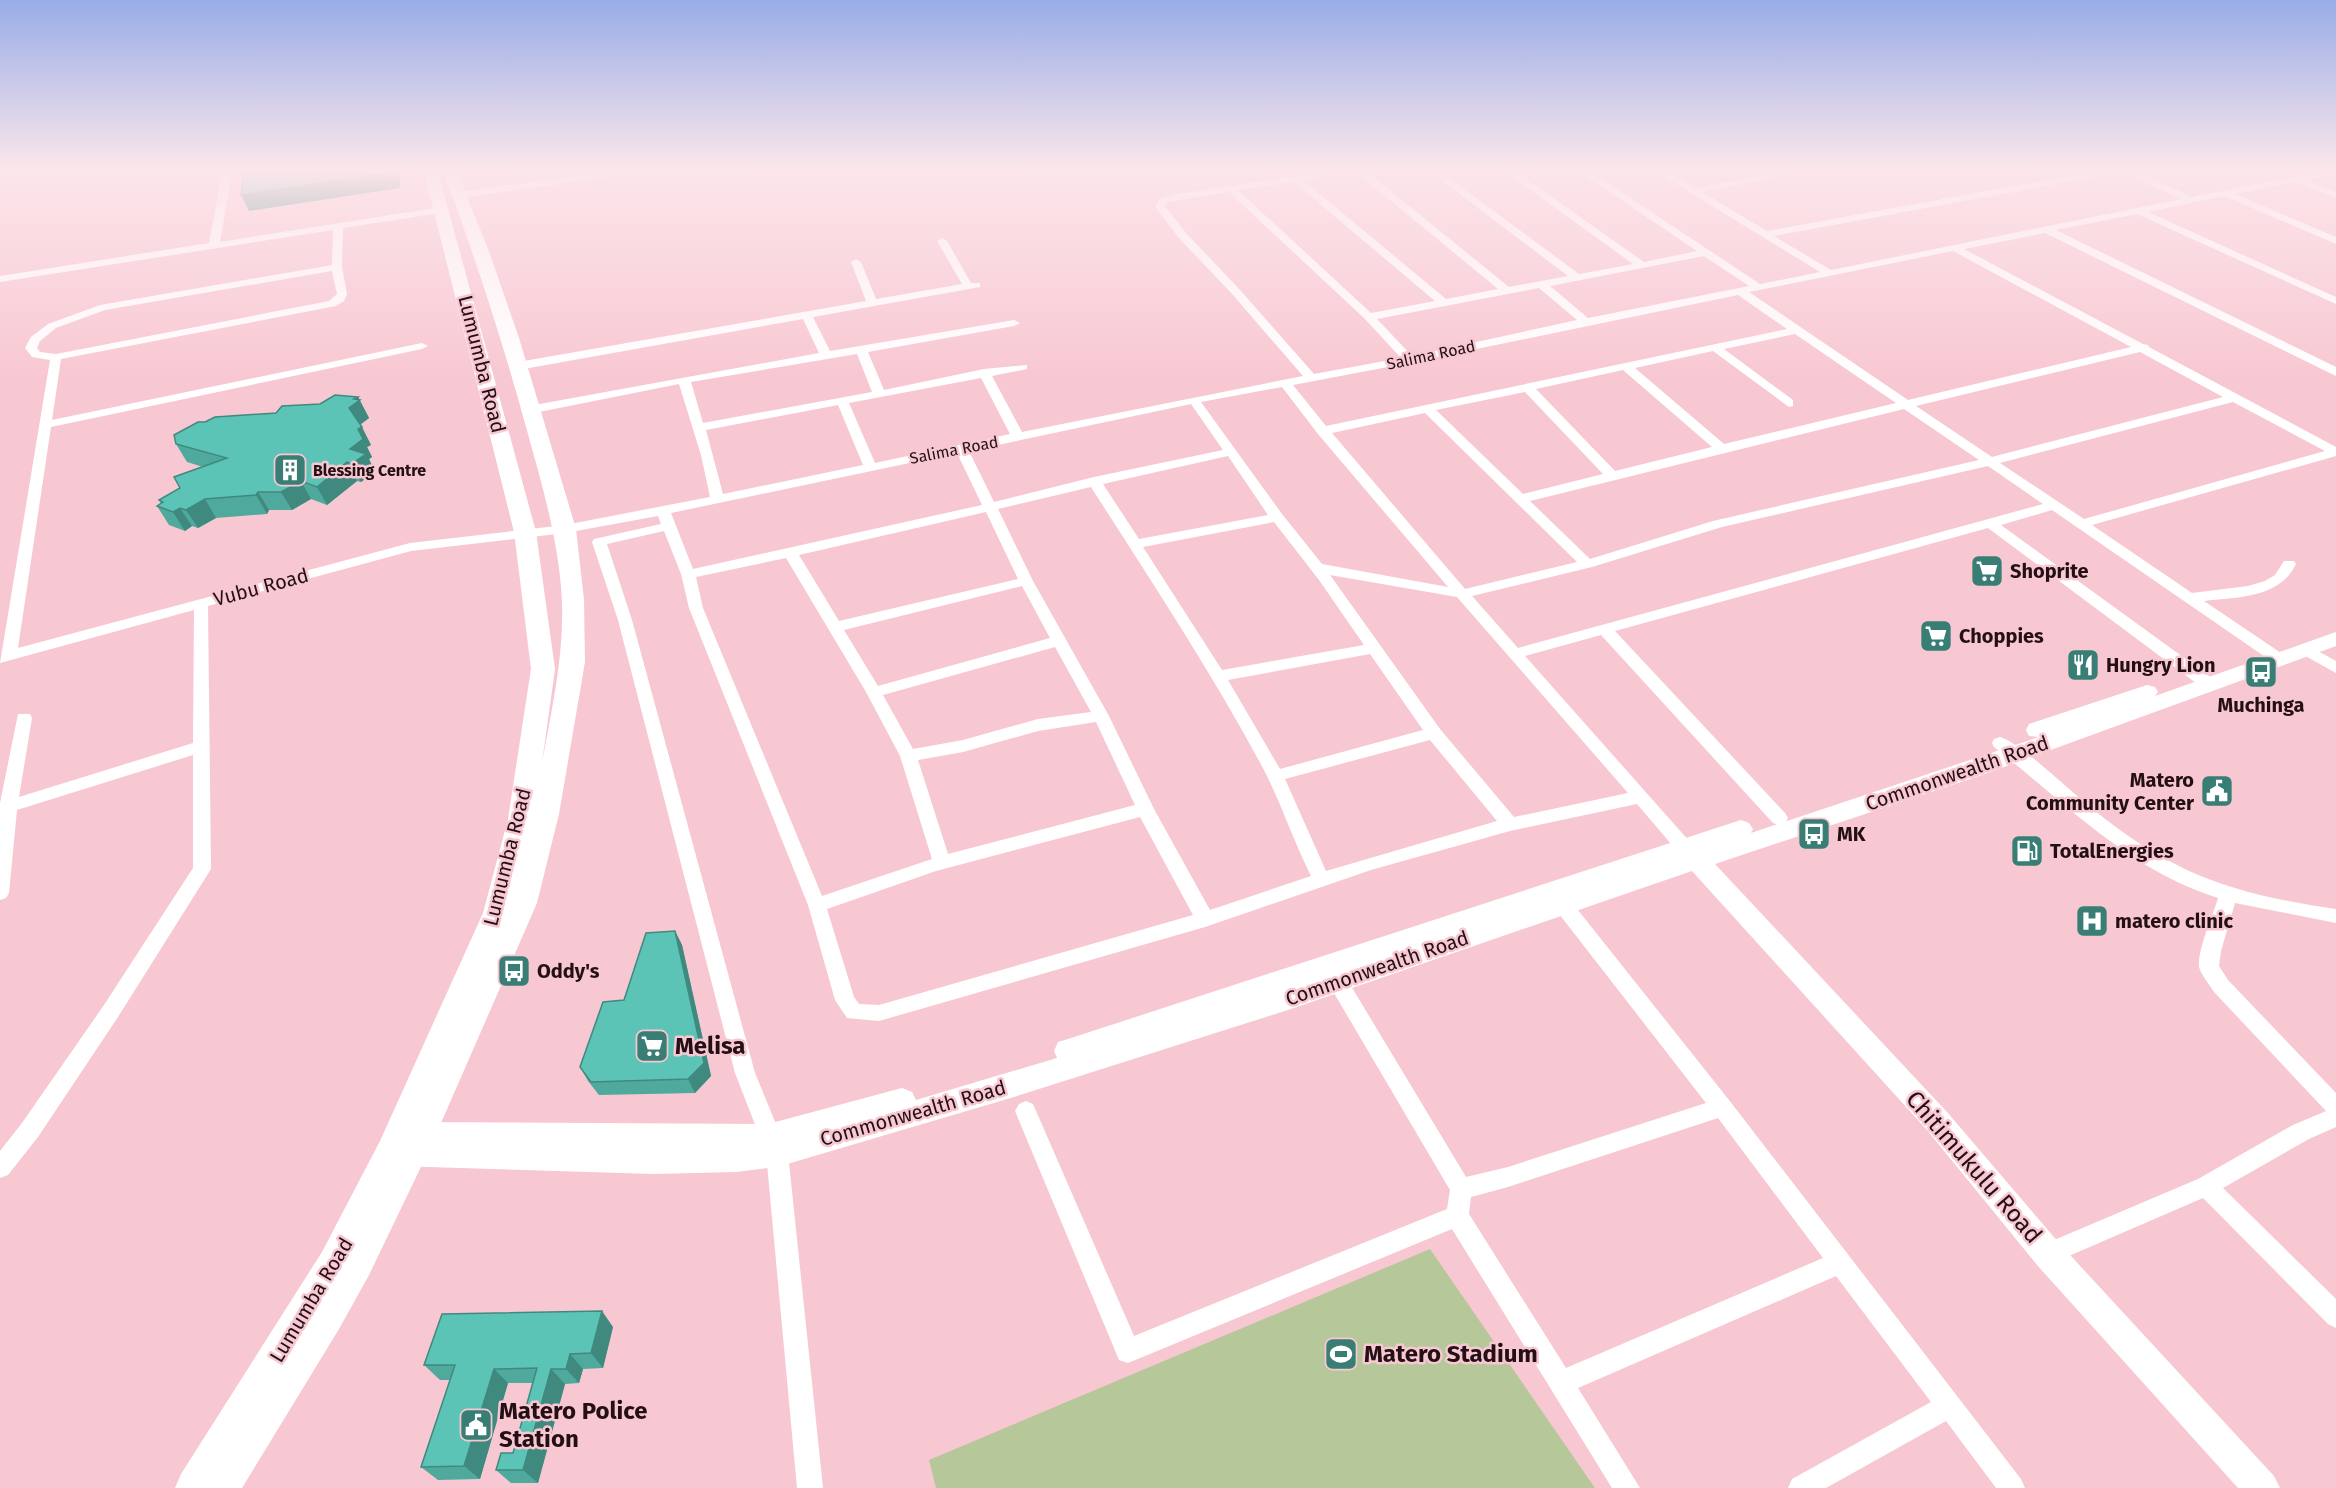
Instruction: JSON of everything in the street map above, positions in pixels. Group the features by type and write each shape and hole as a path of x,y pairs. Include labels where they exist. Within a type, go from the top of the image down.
{"main road":[{"name":"Lumumba Road","path":"219,1488 331,1308 356,1263 497,913 521,819 543,669 525,532 448,237"},
{"name":"Lumumba Road","path":"195,1488 335,1264 405,1144 523,903 546,814 573,662 573,600 565,529 518,366 475,237"},
{"name":"Commonwealth Road","path":"405,1144 654,1160 736,1158 1690,853 2007,749 2273,655 2336,628"},
{"name":"Commonwealth Road","path":"2273,655 2305,649 2336,639"},
{"name":"Commonwealth Road","path":"773,1145 1026,1081 1338,982 1563,905 1779,818 2007,749"},
{"name":"Chitimukulu Road","path":"1690,853 1937,1121 2048,1254 2262,1488"}],"street":[{"path":"214,246 216,237"},
{"path":"0,279 270,237"},
{"path":"338,237 338,267 342,294 332,304 56,357 45,357 33,353 33,343 45,331 83,313 126,302 338,267"},
{"path":"1184,237 1237,293 1312,379"},
{"path":"1283,237 1369,317 1409,360"},
{"path":"1366,237 1444,303"},
{"path":"1443,237 1507,291"},
{"path":"1523,237 1576,277"},
{"path":"1603,237 1642,265"},
{"path":"1682,237 1759,288"},
{"path":"1772,237 1831,274"},
{"name":"Salima Road","path":"525,532 666,518 717,499 1194,400 1409,360 2006,237"},
{"path":"2063,237 2336,372"},
{"path":"2196,237 2336,302"},
{"path":"518,366 972,286 942,241"},
{"path":"1955,248 2336,452"},
{"path":"1369,317 1705,253"},
{"path":"856,262 872,303"},
{"path":"1540,283 1586,322"},
{"path":"1741,292 2273,655"},
{"path":"806,314 826,355"},
{"path":"529,410 684,380 1014,323"},
{"path":"1322,431 1797,330"},
{"path":"45,425 422,346"},
{"path":"1714,347 1789,403"},
{"path":"1520,499 1721,447 1906,406 2144,348"},
{"path":"861,349 879,393"},
{"path":"5,657 56,357"},
{"path":"1624,366 1721,447"},
{"path":"698,428 1023,367"},
{"path":"984,373 1018,437"},
{"path":"684,380 707,455 717,499"},
{"path":"1285,383 1322,431 1514,654 1690,853"},
{"path":"1527,387 1612,476"},
{"path":"1317,568 1463,594 1587,564 1718,524 1989,462 2236,397"},
{"path":"842,400 870,467"},
{"path":"1194,400 1434,733 1510,824"},
{"path":"1427,408 1587,564"},
{"path":"961,448 1026,581 1101,716 1145,809 1204,919"},
{"path":"688,574 791,554 1094,481 1230,452"},
{"path":"2082,524 2336,452"},
{"path":"1094,481 1220,676 1275,776 1322,880"},
{"path":"1514,654 2054,506"},
{"path":"1135,544 1277,517"},
{"path":"810,1488 773,1145 745,1073 625,620 599,542 666,518 688,574 696,609 817,905 845,1000 854,1012 879,1013 1204,919 1369,864 1510,824 1641,797"},
{"path":"1991,524 2204,680"},
{"name":"Vubu Road","path":"5,657 410,547 525,532"},
{"path":"791,554 874,692 908,756 942,863"},
{"path":"2189,598 2226,594 2272,583 2283,575 2289,564"},
{"path":"835,627 1026,581"},
{"path":"0,1168 30,1130 111,1011 202,869 201,603"},
{"path":"1605,630 1779,818"},
{"path":"874,692 1058,641"},
{"path":"1220,676 1374,648"},
{"path":"2305,649 2336,668"},
{"path":"908,756 963,746 1038,725 1101,716"},
{"path":"0,893 4,808 24,718"},
{"path":"1275,776 1434,733"},
{"path":"4,808 203,746"},
{"path":"2007,749 2147,858 2181,877 2229,893 2295,910 2336,916"},
{"path":"817,905 942,863 1145,809"},
{"path":"2229,893 2211,951 2209,967 2221,986 2336,1107"},
{"path":"1563,905 1722,1107 2012,1488"},
{"path":"1338,982 1461,1189 1457,1216 1627,1488"},
{"path":"1461,1189 1508,1177 1722,1107"},
{"path":"1026,1111 1128,1351 1457,1216"},
{"path":"2048,1254 2206,1186 2301,1132 2336,1117"},
{"path":"2206,1186 2336,1316"},
{"path":"1560,1383 1840,1262"},
{"path":"1801,1488 1948,1406"}],"green space":[{"name":"Matero Stadium","path":"1430,1249 1595,1488 936,1488 929,1460"}],"building":[{"name":"Blessing Centre","path":"335,395 358,397 354,399 360,400 349,408 362,427 358,429 363,439 350,449 366,454 351,464 347,462 317,487 301,481 281,492 258,492 256,495 205,499 186,510 180,508 173,512 157,506 163,502 159,500 180,488 174,477 227,458 176,444 174,435 198,422 205,422 215,417 276,413 282,406 320,404"},
{"name":"Melisa","path":"675,931 704,1063 688,1079 591,1082 580,1067 603,1002 624,1000 646,933"},
{"path":"602,1311 591,1353 570,1354 566,1369 551,1369 523,1470 496,1470 501,1453 513,1453 537,1368 494,1369 464,1466 421,1467 455,1365 424,1365 442,1314"}],"place":[{"name":"Blessing Centre","path":"290,470"},
{"name":"Shoprite","path":"1987,571"},
{"name":"Choppies","path":"1936,636"},
{"name":"Hungry Lion","path":"2083,665"},
{"name":"Muchinga","path":"2261,672"},
{"name":"Matero Community Center","path":"2217,791"},
{"name":"MK","path":"1814,834"},
{"name":"TotalEnergies","path":"2027,851"},
{"name":"matero clinic","path":"2092,921"},
{"name":"Oddy's","path":"514,971"},
{"name":"Melisa","path":"652,1046"},
{"name":"Matero Stadium","path":"1341,1354"},
{"name":"Matero Police Station","path":"476,1425"}]}
